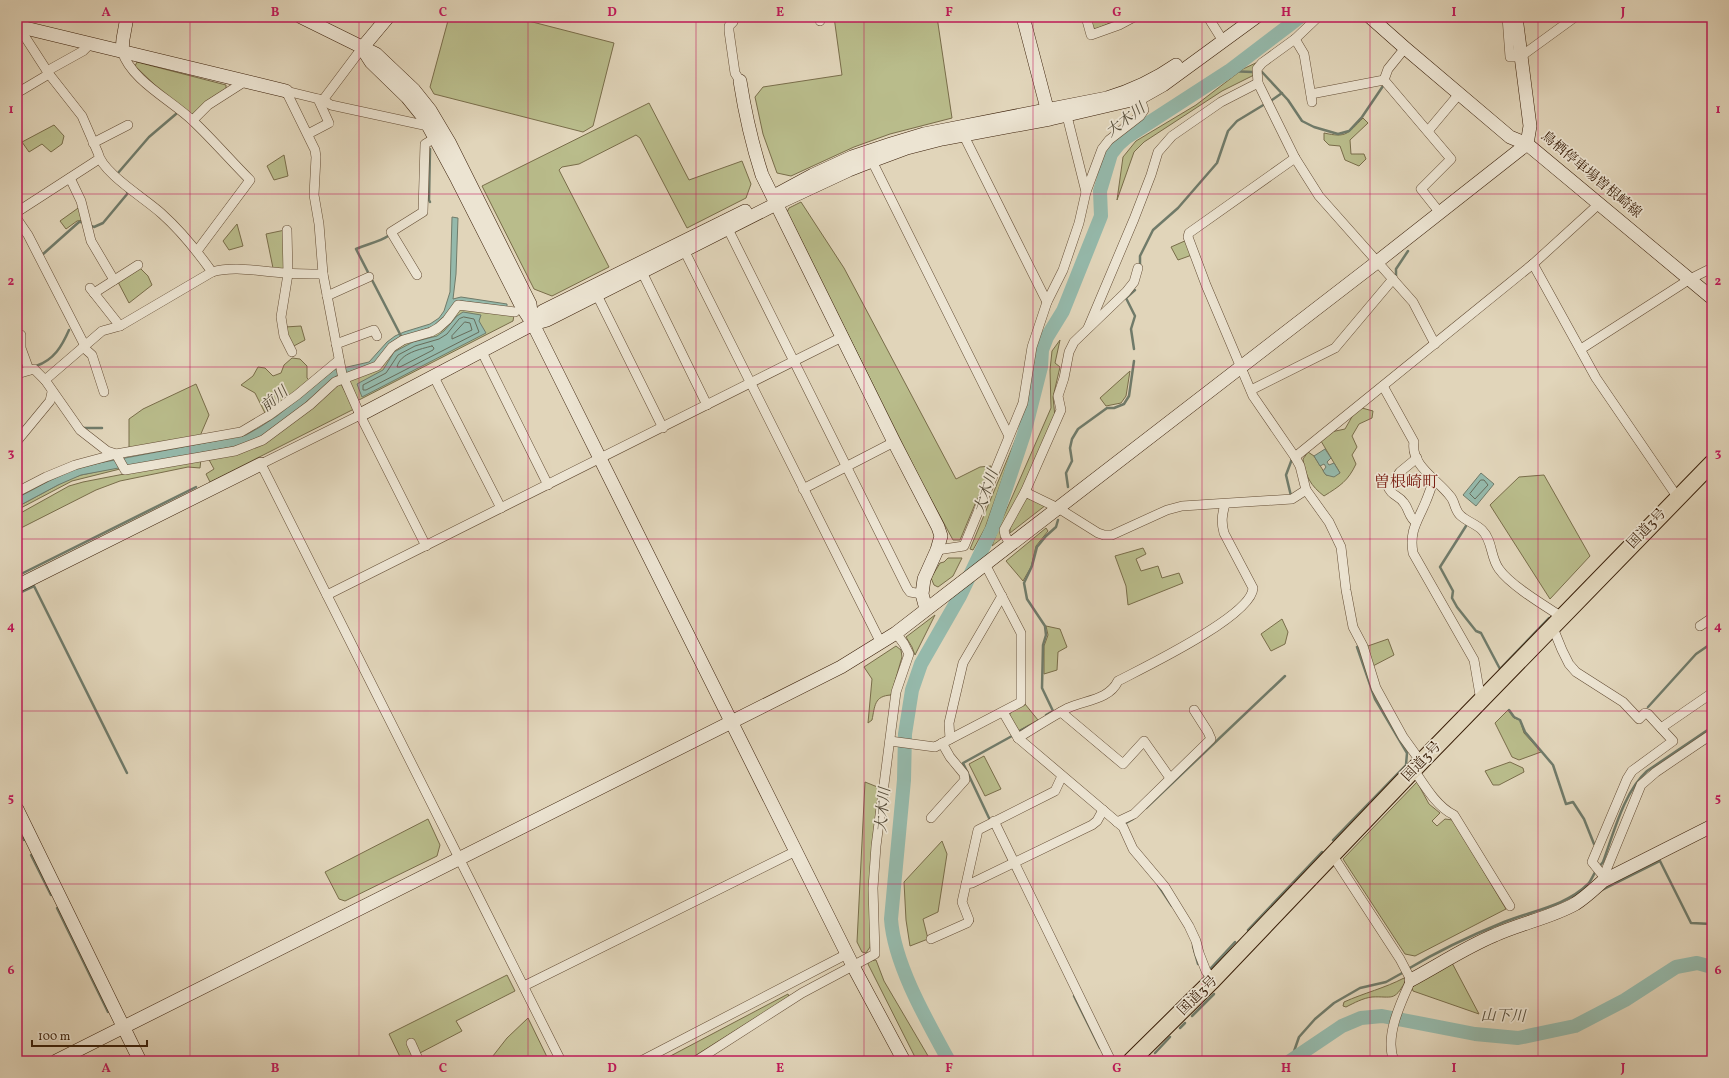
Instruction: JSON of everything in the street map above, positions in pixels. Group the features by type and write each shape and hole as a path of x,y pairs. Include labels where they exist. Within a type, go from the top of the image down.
{"highway":[{"name":"国道3号","path":"1132,1061 1213,980 1557,622 1712,465"}],"street":[{"path":"127,17 122,51 124,59 130,67 160,96 193,120 221,152 250,180 197,251"},
{"path":"301,17 376,54 414,90 430,110 449,142 530,304 533,324"},
{"path":"320,99 388,17"},
{"path":"729,17 733,22 729,26 729,32 735,73 740,81 744,112 762,175 894,442 938,527 941,536 938,550 924,579 922,594 926,609"},
{"path":"1023,17 1049,114"},
{"path":"1086,17 1091,35 1119,25 1134,17"},
{"path":"1208,17 1221,38"},
{"path":"17,586 360,415 481,350 533,324 547,320 728,229 813,175 839,163 924,134 1049,114 1067,116 1140,98 1163,85 1221,38 1242,17"},
{"path":"533,324 543,312 774,201 872,161 907,148 942,139 964,136 1134,90 1161,76 1256,17"},
{"path":"1318,17 1295,39 1262,63 1257,69 1258,83 1295,158 1319,196 1413,302 1435,344"},
{"path":"1370,17 1510,137 1527,144"},
{"path":"1382,17 1510,127 1527,144"},
{"path":"1507,17 1510,57 1520,57 1575,17"},
{"name":"鳥栖停車場曽根崎線","path":"1516,17 1530,126 1527,144 1600,203 1712,298"},
{"path":"17,26 244,82 320,99 331,105 428,126"},
{"path":"17,26 48,73 82,116 94,142 99,159 120,180 162,214 197,251 212,272"},
{"path":"1295,39 1304,54 1312,98 1384,80"},
{"path":"17,92 83,51 90,44"},
{"path":"362,48 371,62 407,97 435,138 522,308 533,324 731,724 853,966 904,1061"},
{"path":"1384,80 1388,69 1405,48"},
{"path":"1384,80 1451,159 1421,189 1440,213"},
{"path":"193,120 208,105 244,82"},
{"path":"1088,328 1134,219 1158,152 1172,136 1221,102 1258,83"},
{"path":"286,91 308,134 316,156 314,195 319,224 323,274 341,370 360,415 426,546"},
{"path":"1428,131 1459,94"},
{"path":"938,550 964,546 1023,403 1032,347 1047,302 1063,270 1079,223 1086,192 1102,149 1109,140 1140,116 1144,110 1140,98"},
{"path":"308,134 329,123 320,99"},
{"path":"1067,116 1086,192"},
{"path":"94,142 128,125"},
{"path":"964,136 1047,302"},
{"path":"417,275 391,232 423,212 425,144 435,138"},
{"path":"56,1061 841,668 896,633 1377,262 1527,144"},
{"path":"1295,158 1190,233 1188,237 1206,285 1251,390 1295,457 1300,466 1306,490 1328,522 1341,547 1352,627 1363,646 1376,688 1403,736 1429,792 1448,812 1454,815 1510,906"},
{"path":"17,212 99,159"},
{"path":"872,161 1009,436"},
{"path":"70,178 81,201 91,241 114,280"},
{"path":"1295,457 1533,264 1600,203"},
{"path":"17,219 28,235 84,346 92,355 104,392"},
{"path":"728,229 907,588 910,592 922,594"},
{"path":"287,230 288,274 282,323 284,336 292,352"},
{"path":"684,250 881,643"},
{"path":"1533,264 1596,378 1678,498"},
{"path":"120,326 92,290 114,280 138,265"},
{"path":"1010,544 1005,536 1004,530 1025,492 1061,410 1058,396 1074,342 1126,292 1134,282 1138,268"},
{"path":"1581,349 1690,279 1712,268"},
{"path":"45,380 102,331 120,326 212,272 223,269 235,269 288,274 323,274"},
{"path":"642,272 707,405"},
{"path":"327,296 369,277"},
{"path":"1251,390 1335,348 1393,279"},
{"path":"597,295 664,428"},
{"path":"17,492 61,469 119,460 241,432 268,416 297,395 341,370 353,374 367,371 377,366 392,347 403,340 431,332 438,328 447,320 458,305 515,312"},
{"path":"336,344 374,330 377,336"},
{"path":"21,335 21,348 29,370"},
{"path":"327,595 664,428 842,337"},
{"path":"481,350 548,485"},
{"path":"17,374 34,369 45,380 80,430 119,460 125,470 235,451 263,440 310,405 335,382 341,370"},
{"path":"433,375 501,508"},
{"path":"1384,386 1414,442 1413,447 1417,458 1434,480 1451,496 1456,510 1461,516 1482,530 1487,536 1491,545 1494,559 1499,569 1534,599 1557,622 1562,650 1569,664 1576,672 1624,702 1639,719 1645,713 1648,714 1673,741 1632,771 1627,779 1592,862 1604,879"},
{"path":"17,442 50,401 52,392"},
{"path":"803,489 894,442"},
{"path":"1416,522 1413,520 1404,502 1390,492 1388,484 1417,458"},
{"path":"260,464 561,1061"},
{"path":"1434,480 1426,502 1416,522 1411,541 1413,553 1474,660 1481,701"},
{"path":"1025,492 1058,508 1098,533 1112,535 1167,510 1182,506 1292,499 1306,490"},
{"path":"1018,738 1070,708 1096,700 1112,690 1118,681 1190,643 1222,623 1250,599 1253,588 1224,533 1222,514 1225,504"},
{"path":"892,742 935,747 1021,702 1021,633 985,564"},
{"path":"931,818 965,780 964,774 950,757 946,741 949,723 964,663 1002,596"},
{"path":"1700,626 1712,618"},
{"path":"696,1061 802,993 875,954 873,888 876,846 892,742 896,692 909,654 896,633"},
{"path":"1661,728 1712,692"},
{"path":"1117,822 1134,814 1211,739 1194,710"},
{"path":"1003,712 1018,738 1123,827 1133,849 1164,887 1189,926 1196,941 1206,972 1213,980"},
{"path":"1062,712 1123,764 1144,741 1170,778"},
{"path":"1604,879 1641,785 1656,772 1712,734"},
{"path":"931,939 967,923 968,920 962,902 976,833 980,828 1055,792 1062,776"},
{"path":"17,809 140,1061"},
{"path":"966,884 972,883 1092,825 1103,810"},
{"path":"994,821 1111,1061"},
{"path":"1394,1061 1390,1047 1392,1033 1404,995 1412,980 1445,960 1494,935 1574,904 1589,894 1604,879 1712,826"},
{"path":"524,986 796,851"},
{"path":"1333,856 1412,980"},
{"path":"641,1061 847,954"},
{"path":"410,1043 419,1061"}],"green space":[{"path":"449,17 513,17 614,43 593,126 583,132 434,94 430,87"},
{"path":"834,17 937,17 952,118 890,134 854,147 791,176 777,173 763,134 755,97 763,87 842,75"},
{"path":"1089,17 1124,17 1096,29 1092,27"},
{"path":"1260,61 1254,75 1222,91 1144,142 1134,152 1117,200 1123,157 1136,141 1196,105 1243,69"},
{"path":"137,62 226,85 226,89 194,114 189,114 160,90 135,66"},
{"path":"649,103 689,180 742,161 751,184 746,198 687,228 640,138 636,135 579,164 562,167 559,170 609,267 552,296 534,289 482,186"},
{"path":"1363,118 1368,123 1350,140 1351,154 1364,154 1366,159 1359,166 1345,160 1340,146 1329,145 1324,140 1324,133 1342,135 1350,131"},
{"path":"54,125 64,136 62,144 51,152 42,144 29,152 22,142"},
{"path":"284,155 288,176 274,180 267,166"},
{"path":"801,202 844,268 956,479 980,467 991,466 960,540 953,540 920,479 787,212 789,208"},
{"path":"81,206 84,220 77,221 66,229 60,221"},
{"path":"237,224 243,246 229,250 223,241"},
{"path":"285,230 285,270 273,268 266,234"},
{"path":"1187,240 1192,255 1178,260 1171,247"},
{"path":"140,268 148,276 152,285 129,303 118,282"},
{"path":"459,308 514,315 513,321 357,401 347,381"},
{"path":"301,326 305,340 292,347 285,327"},
{"path":"1060,340 1055,363 1060,367 1053,397 1055,417 1012,511 1001,530 1001,539 992,546 1051,408 1050,370 1052,351"},
{"path":"292,358 300,359 307,366 307,378 310,381 266,415 255,393 241,385 253,376 258,367 265,368 273,376 281,373 284,365"},
{"path":"1130,371 1126,396 1121,403 1106,406 1100,398"},
{"path":"196,384 209,415 200,436 129,449 129,419 143,409"},
{"path":"341,384 354,409 210,482 206,474 214,469 208,458 235,453"},
{"path":"1362,408 1373,411 1372,418 1359,424 1352,436 1357,447 1352,455 1356,464 1350,475 1343,483 1324,496 1309,480 1305,471 1303,459 1308,452 1314,456 1326,475 1340,473 1321,441 1331,432 1345,429 1353,415"},
{"path":"1017,436 985,528 973,550 970,549"},
{"path":"201,459 200,468 188,467 120,481 96,490 17,530 17,515 69,486"},
{"path":"119,467 120,469 72,481 17,510 17,507 69,479"},
{"path":"1544,475 1590,556 1550,599 1490,505 1519,477"},
{"path":"1026,496 1046,505 1010,533 1010,528"},
{"path":"1046,528 1048,531 1036,546 1031,567 1023,581 1006,561"},
{"path":"1143,548 1146,554 1136,559 1141,571 1158,566 1162,578 1179,573 1183,583 1128,605 1126,586 1115,556"},
{"path":"948,558 962,558 953,576 938,587 934,585 931,578 940,563 944,562"},
{"path":"935,615 915,655 906,637"},
{"path":"1282,619 1288,632 1285,644 1271,651 1261,634"},
{"path":"1046,626 1060,629 1067,647 1058,652 1057,670 1044,674 1044,646 1048,635"},
{"path":"1388,639 1394,655 1371,667 1365,647"},
{"path":"896,646 901,650 902,657 891,695 881,697 878,700 872,720 868,723 872,679 864,667"},
{"path":"1025,704 1038,720 1018,731 1009,716 1011,712"},
{"path":"1508,710 1514,718 1520,720 1524,733 1541,752 1519,760 1512,757 1495,723"},
{"path":"984,756 1001,789 985,796 969,764"},
{"path":"1510,762 1523,768 1524,772 1499,785 1493,785 1485,771"},
{"path":"865,782 880,788 870,947 866,953 862,952 857,942"},
{"path":"1417,782 1429,804 1440,813 1432,821 1437,826 1445,819 1453,820 1506,909 1415,956 1405,954 1343,859"},
{"path":"428,819 440,845 437,856 345,901 339,899 325,872"},
{"path":"942,841 947,854 938,912 923,919 928,939 910,946 906,920 904,882"},
{"path":"876,960 884,981 931,1061 917,1061 868,964 869,961"},
{"path":"1451,961 1479,1014 1413,991 1412,988 1417,982"},
{"path":"507,975 515,991 456,1021 462,1031 418,1054 417,1061 402,1061 389,1034"},
{"path":"1404,978 1405,982 1398,993 1392,997 1372,997 1346,1007 1343,1006 1344,1002"},
{"path":"788,994 789,997 687,1061 661,1061"},
{"path":"528,1018 549,1061 489,1061 507,1038"}],"water":[{"path":"452,217 458,218 456,274 453,299 461,297 507,304 507,307 460,301 440,324 408,335 375,364 363,370 336,376 296,411 262,436 237,446 81,475 58,485 17,507 17,498 75,469 99,463 246,435 277,416 334,370 369,362 387,342 395,336 430,324 439,318 444,311 450,292"},
{"path":"463,312 481,315 479,321 486,333 362,397 357,384 383,370 394,352 413,342 437,336"},
{"path":"1325,449 1331,458 1327,462 1329,465 1334,463 1340,473 1334,477 1326,475 1323,471 1326,467 1324,464 1320,466 1314,456"},
{"path":"1481,473 1494,484 1476,506 1463,495"}],"waterway":[{"name":"大木川","path":"949,1061 922,1010 905,973 893,936 891,919 904,780 905,734 912,690 921,664 960,596 993,527 1024,434 1041,367 1042,350 1047,337 1063,311 1101,216 1100,191 1111,154 1127,137 1229,71 1300,17"},
{"path":"1229,71 1252,72"},
{"path":"1262,72 1288,100 1302,121 1314,127 1338,134 1349,131 1362,117 1383,86"},
{"path":"1272,100 1282,93"},
{"path":"1140,267 1140,256 1153,230 1178,208 1217,163 1228,131 1237,121 1265,104"},
{"path":"118,173 149,137 176,114"},
{"path":"430,149 430,202"},
{"path":"90,225 94,227 103,223 128,193 127,192"},
{"path":"42,255 79,222 84,222"},
{"path":"388,236 356,249 401,336"},
{"path":"1396,276 1396,269 1408,251"},
{"path":"1134,349 1131,329 1135,316 1126,298 1135,290"},
{"path":"36,366 48,360 57,352 69,330"},
{"path":"1068,487 1066,473 1072,461 1070,448 1072,439 1078,429 1107,408 1114,408 1124,404 1129,396 1134,361"},
{"path":"84,428 102,428"},
{"path":"1291,496 1286,475 1292,459"},
{"path":"17,576 196,487"},
{"path":"1046,715 1053,711 1042,688 1043,645 1046,635 1045,626 1027,599 1024,583 1032,566 1037,547 1056,527 1058,520"},
{"path":"1466,526 1440,567 1453,591 1452,598 1457,607 1476,631 1481,633 1500,669 1549,618"},
{"path":"17,594 34,586 127,773"},
{"path":"1648,707 1696,654 1712,643"},
{"path":"1333,840 1406,765 1407,753 1375,699 1357,647"},
{"path":"1146,808 1285,676"},
{"path":"1509,710 1514,717 1520,720 1525,732 1553,765 1566,804 1573,802 1584,819 1594,844"},
{"path":"1020,731 1029,726"},
{"path":"1599,867 1603,862 1620,813 1639,780 1647,771 1712,727"},
{"path":"989,818 963,763 1012,736"},
{"path":"1126,823 1133,819"},
{"path":"17,826 24,840"},
{"path":"1248,930 1322,852"},
{"path":"31,855 51,895"},
{"path":"1602,890 1660,861 1691,923 1712,924"},
{"path":"1408,969 1480,932 1569,898 1588,884 1596,871"},
{"path":"1158,885 1172,906"},
{"path":"57,908 108,1012"},
{"path":"1210,969 1235,942"},
{"path":"1193,946 1198,964"},
{"name":"山下川","path":"1290,1061 1342,1026 1361,1018 1382,1016 1475,1034 1518,1038 1575,1026 1625,1000 1676,967 1697,963 1712,967"},
{"path":"1291,1060 1299,1037 1315,1019 1334,1003 1360,988 1386,982 1404,972"},
{"path":"1192,1016 1214,994"},
{"path":"1074,996 1100,1048"},
{"path":"1180,1028 1185,1023"},
{"path":"1155,1053 1170,1037"}],"district":[{"name":"曽根崎町","path":"1406,483"}],"water label":[{"name":"前川","path":"275,400"}]}
